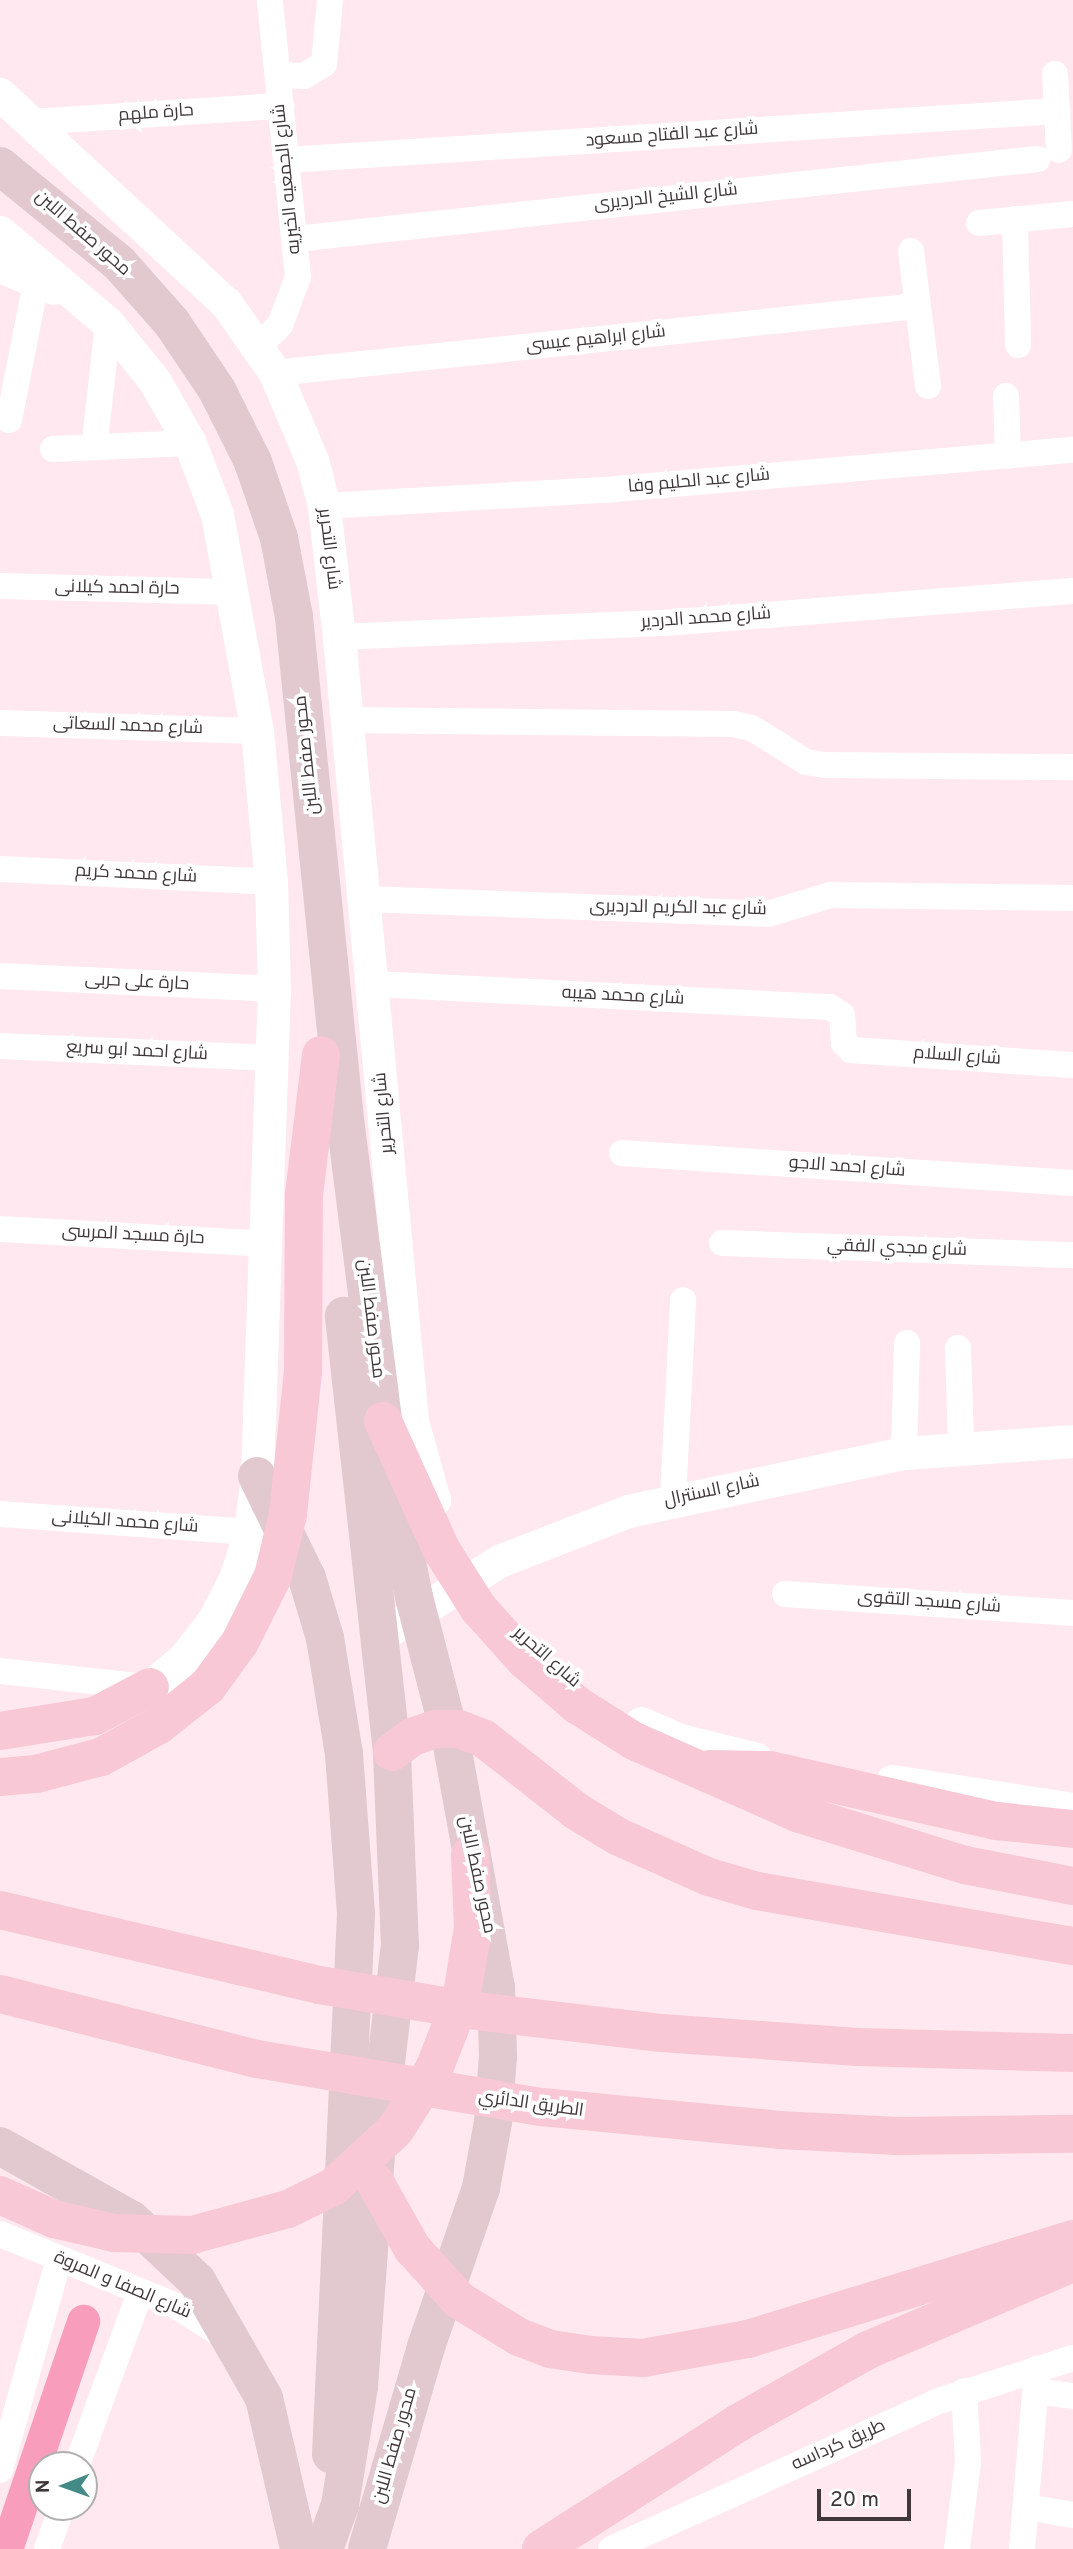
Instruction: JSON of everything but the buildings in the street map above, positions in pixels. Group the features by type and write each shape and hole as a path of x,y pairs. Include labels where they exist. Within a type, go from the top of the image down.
{"highway":[{"path":"0,1777 36,1774 100,1757 159,1725 208,1686 240,1642 273,1576 288,1514 303,1372 304,1195 321,1055"},
{"path":"383,1421 442,1551 480,1609 525,1660 600,1719 634,1741 797,1813 965,1865 1073,1886"},
{"path":"0,1731 94,1716 150,1687"},
{"path":"392,1752 423,1733 460,1729 483,1738 608,1830 709,1877 757,1891 1073,1946"},
{"path":"697,1770 770,1770 997,1821 1073,1829"},
{"path":"0,2195 54,2219 114,2233 192,2235 263,2218 333,2187 395,2130 435,2069 461,2000 471,1940 470,1855"},
{"path":"0,1910 212,1962 387,1996 566,2022 858,2047 1073,2053"},
{"name":"الطريق الدائري","path":"0,1994 190,2044 385,2083 542,2107 779,2130 898,2136 1073,2134"},
{"path":"374,2182 412,2249 459,2300 519,2337 550,2349 590,2356 643,2358 748,2339 1073,2239"},
{"path":"541,2549 738,2423 868,2350 1073,2263"}],"main road":[{"name":"محور صفط اللبن","path":"0,166 118,263 172,323 217,390 253,462 279,538 294,617 344,1111 383,1421 400,1533 451,1740 470,1855 486,1920 496,1987 498,2056 493,2122 481,2188 426,2347 368,2549"},
{"name":"محور صفط اللبن","path":"0,189 105,275 157,333 201,398 236,468 262,542 278,620 392,1752 401,1869 400,1945 374,2182 359,2386 340,2505 324,2549"},
{"path":"257,1476 307,1578 325,1638 344,1754 356,1914 329,2414 340,2505"},
{"path":"0,2146 132,2220 197,2281 238,2348 264,2398 299,2549"}],"street":[{"name":"شارع الجمعيه الخيريه","path":"267,360 290,307 298,277 270,0"},
{"path":"278,75 312,74 324,64 330,0"},
{"path":"1055,74 1057,111"},
{"name":"شارع التحرير","path":"0,94 187,264 226,303 267,360 300,427 324,506 339,637 374,984 412,1421 425,1478 469,1576 512,1629 583,1691 680,1740 732,1755 1073,1809"},
{"name":"حارة ملهم","path":"31,122 281,106"},
{"name":"شارع الشيخ الدرديرى","path":"295,239 1049,154 1057,111"},
{"name":"شارع عبد الفتاح مسعود","path":"287,160 1057,111"},
{"path":"979,223 1073,214"},
{"path":"1015,219 1018,345"},
{"path":"0,232 82,298 108,323 154,380 190,443 217,514 234,592 257,731 271,882 274,989 274,1058 257,1476 250,1532 235,1578 213,1621 185,1657 150,1687 0,1671"},
{"path":"911,251 928,386"},
{"path":"0,266 82,298"},
{"path":"9,420 36,282"},
{"name":"شارع ابراهيم عيسى","path":"267,360 917,306"},
{"path":"96,432 108,323"},
{"path":"1006,396 1008,456"},
{"path":"53,449 190,443"},
{"name":"شارع عبد الحليم وفا","path":"324,506 604,490 1073,450"},
{"name":"حارة احمد كيلانى","path":"0,586 234,592"},
{"name":"شارع محمد الدردير","path":"339,637 678,622 1073,591"},
{"path":"347,720 734,724 759,731 806,762 825,765 1073,767"},
{"name":"شارع محمد السعاتى","path":"0,723 257,731"},
{"name":"شارع محمد كريم","path":"0,869 271,882"},
{"name":"شارع عبد الكريم الدرديرى","path":"365,899 768,914 830,895 1073,898"},
{"name":"حارة على حربى","path":"0,976 274,989"},
{"name":"شارع محمد هيبه","path":"374,984 830,1007 842,1016 844,1043"},
{"name":"شارع السلام","path":"844,1043 851,1050 1073,1065"},
{"name":"شارع احمد ابو سريع","path":"0,1046 274,1058"},
{"name":"شارع احمد الاجو","path":"622,1153 1073,1183"},
{"name":"حارة مسجد المرسى","path":"0,1229 266,1244"},
{"name":"شارع مجدي الفقي","path":"722,1243 1073,1255"},
{"path":"673,1500 683,1300"},
{"path":"904,1453 907,1343"},
{"path":"958,1348 961,1446"},
{"name":"شارع السنترال","path":"380,1636 469,1576 583,1525 673,1500 904,1453 961,1446 1073,1441"},
{"name":"شارع محمد الكيلانى","path":"0,1514 250,1532"},
{"name":"شارع مسجد التقوى","path":"785,1594 1073,1613"},
{"name":"شارع الصفا و المروة","path":"0,2234 209,2323 238,2348"},
{"path":"0,2470 60,2259"},
{"path":"82,2451 140,2293"},
{"name":"طريق كرداسه","path":"611,2549 964,2391 1036,2380 1073,2358"},
{"path":"1022,2549 1036,2380 1073,2396"},
{"path":"957,2549 968,2462 964,2391"},
{"path":"1026,2507 1073,2515"},
{"path":"47,2549 57,2521"}],"waterway":[{"path":"6,2549 83,2321"}]}
